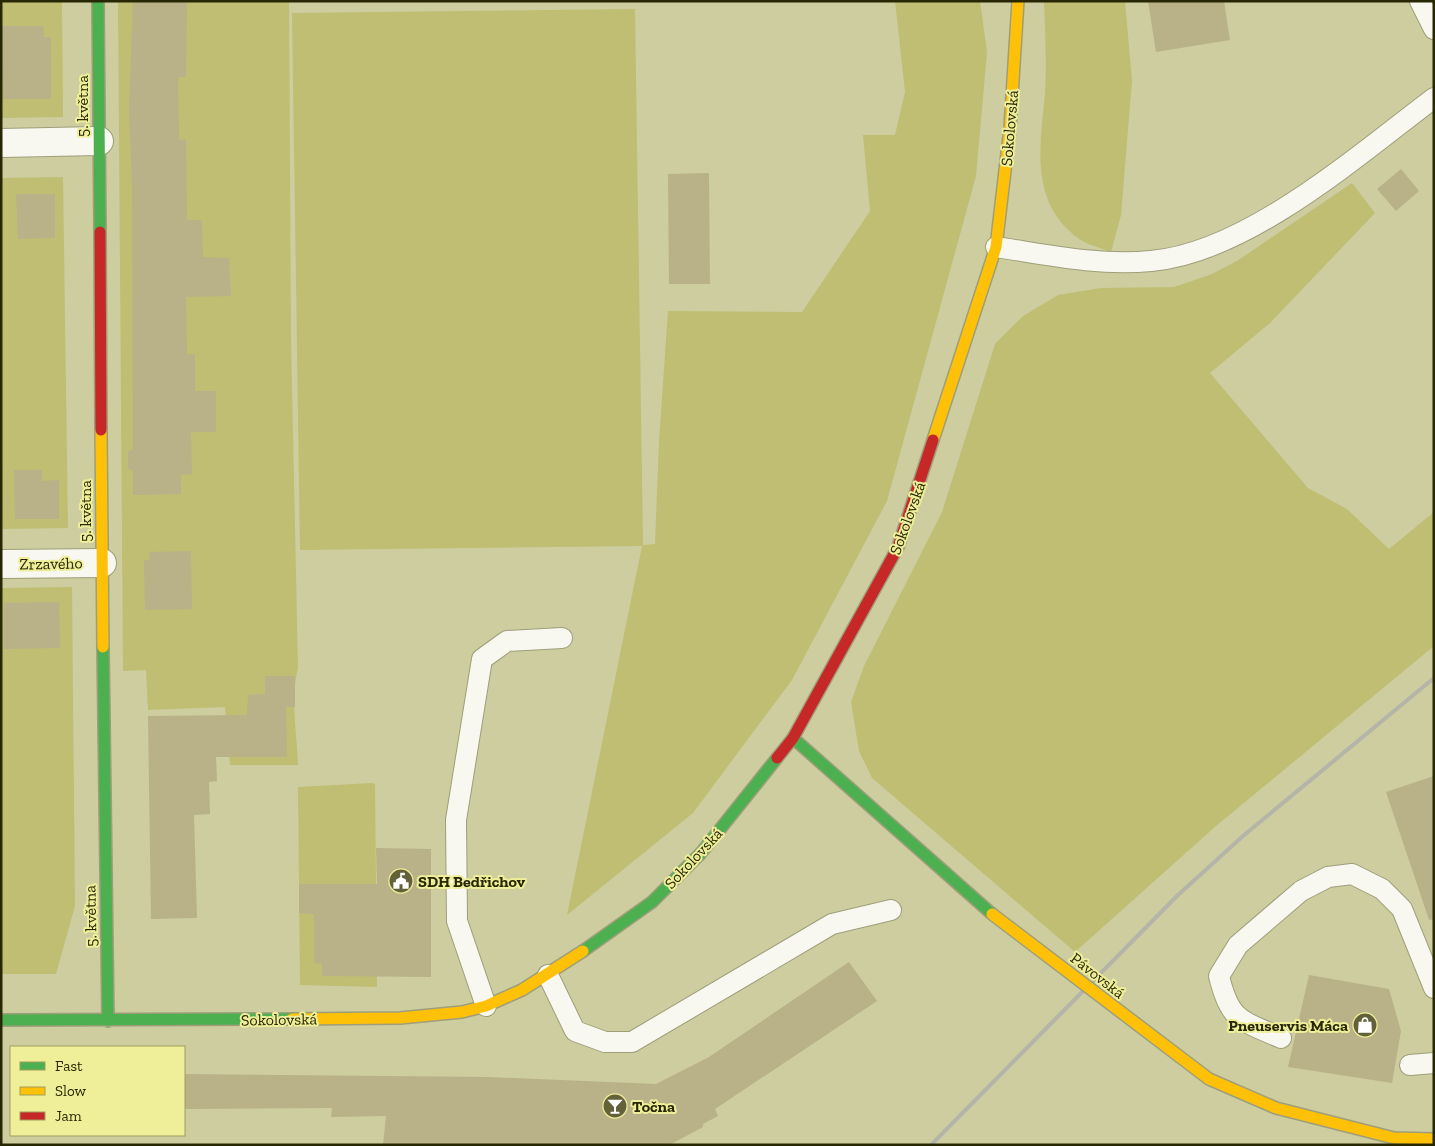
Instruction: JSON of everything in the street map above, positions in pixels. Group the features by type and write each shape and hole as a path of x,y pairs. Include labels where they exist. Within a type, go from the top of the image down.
{"street":[{"name":"5. května","path":"98,1 102,563 108,1021"},
{"name":"Sokolovská","path":"1,1020 108,1021 400,1018 462,1012 486,1006 548,975 652,902 701,853 793,738 898,547 996,247 1010,128 1018,1"},
{"path":"1,143 99,141"},
{"name":"Zrzavého","path":"1,564 102,563"},
{"name":"Pávovská","path":"793,738 992,914 1209,1080 1276,1108 1394,1138 1411,1141 1434,1139"}],"lane":[{"path":"1420,1 1434,29"},
{"path":"996,247 1096,263 1152,261 1205,248 1248,228 1313,189 1434,98"},
{"path":"486,1006 457,922 456,820 482,659 506,642 562,638"},
{"path":"1281,1038 1236,1018 1224,996 1219,976 1238,945 1300,891 1328,877 1352,874 1382,889 1402,909 1434,988"},
{"path":"548,975 575,1031 605,1042 632,1042 832,924 891,910"},
{"path":"1410,1065 1434,1063"}],"shaded area":[{"path":"1,1 62,1 63,117 1,118"},
{"path":"118,1 289,1 291,340 298,668 294,703 298,765 230,765 225,707 148,710 146,670 123,671"},
{"path":"895,1 980,1 987,52 976,176 887,501 792,680 693,813 567,915 642,546 300,550 292,13 635,9 643,545 655,544 659,441 668,311 802,312 870,211 863,135 895,135 905,92"},
{"path":"1044,1 1125,1 1132,81 1121,215 1111,252 1079,239 1063,225 1052,208 1045,191 1040,153 1046,82"},
{"path":"63,177 68,528 1,529 1,178"},
{"path":"1352,183 1375,213 1270,323 1210,373 1308,488 1347,509 1389,549 1434,512 1434,646 1216,826 1075,952 872,778 859,751 851,702 864,666 942,512 995,344 1023,316 1058,295 1101,288 1174,287 1212,274 1237,261"},
{"path":"72,587 75,906 56,974 1,974 1,588"},
{"path":"375,784 377,987 300,985 298,787"}],"building":[{"path":"133,1 187,1 186,77 178,77 179,140 186,139 187,220 202,220 203,257 229,258 231,296 186,297 187,354 195,354 195,391 216,391 216,432 191,432 192,474 181,475 181,494 133,495 133,471 128,468 128,452 133,449 132,186 129,108"},
{"path":"1148,1 1224,1 1230,40 1156,52"},
{"path":"1,26 43,26 44,37 51,37 51,99 3,99"},
{"path":"1401,169 1419,191 1396,211 1377,189"},
{"path":"709,173 710,284 669,284 668,174"},
{"path":"16,194 55,194 55,238 18,239"},
{"path":"14,470 42,470 42,481 59,480 59,519 15,519"},
{"path":"191,551 192,609 145,610 144,560 150,560 149,552"},
{"path":"59,602 60,648 4,649 4,603"},
{"path":"265,676 295,676 295,707 286,707 287,757 216,757 217,781 209,782 210,814 194,815 197,918 151,919 148,716 247,715 248,695 265,694"},
{"path":"1434,776 1434,919 1429,920 1386,792"},
{"path":"376,848 431,849 431,977 322,976 322,964 314,963 314,914 299,913 299,884 377,884"},
{"path":"849,962 877,1001 715,1109 718,1116 703,1124 703,1127 669,1145 383,1145 386,1116 331,1117 332,1108 185,1109 185,1074 489,1077 656,1084 709,1057"},
{"path":"1309,975 1389,989 1401,1031 1392,1083 1288,1067"}],"railway":[{"path":"931,1145 1178,895 1243,836 1434,678"}],"traffic: fast":[{"path":"98,1 100,232"},
{"path":"103,647 108,1021"},
{"path":"793,738 992,914"},
{"path":"583,951 652,902 701,853 777,758"},
{"path":"1,1020 292,1019"}],"traffic: slow":[{"path":"933,440 996,247 1010,128 1018,1"},
{"path":"101,430 103,647"},
{"path":"992,914 1209,1079"},
{"path":"292,1019 400,1018 462,1012 486,1006 522,990 583,951"},
{"path":"1209,1079 1276,1108 1394,1138 1434,1139"}],"traffic: jam":[{"path":"100,232 101,430"},
{"path":"777,758 793,738 898,547 933,440"}],"place":[{"name":"SDH Bedřichov","path":"401,881"},
{"name":"Pneuservis Máca","path":"1365,1025"},
{"name":"Točna","path":"615,1106"}]}
